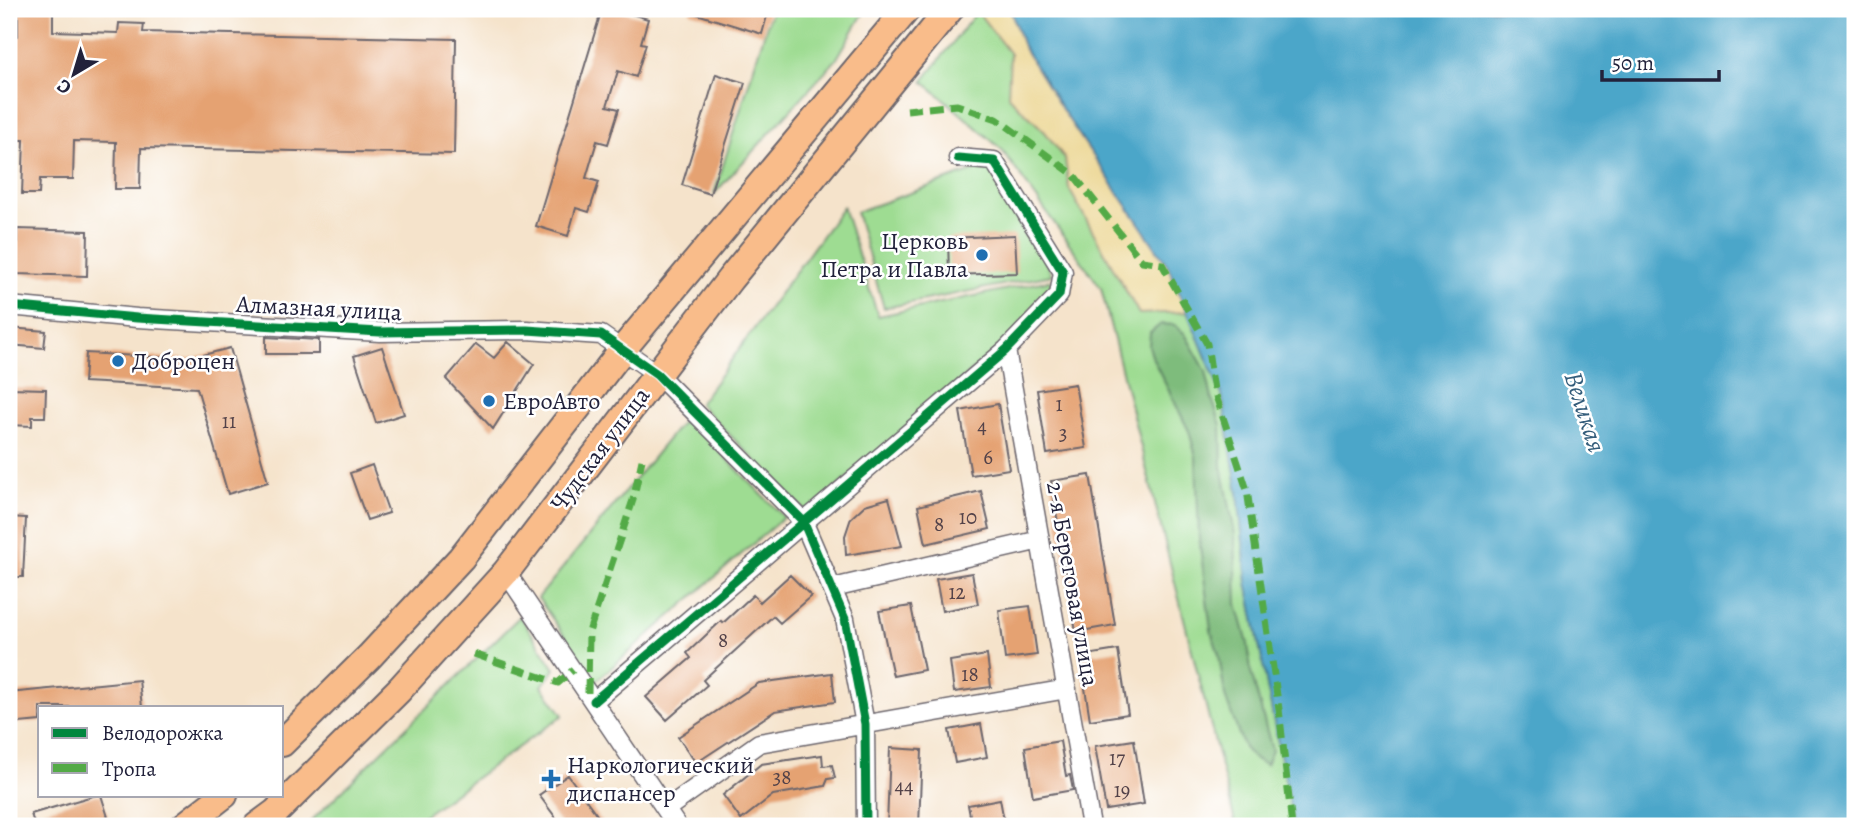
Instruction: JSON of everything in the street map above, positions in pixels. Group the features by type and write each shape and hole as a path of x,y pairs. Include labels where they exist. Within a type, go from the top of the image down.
{"highway":[{"name":"Чудская улица","path":"257,826 276,812 399,690 506,572 730,279 950,9"},
{"name":"Чудская улица","path":"288,737 369,657 461,558 623,349 899,19"},
{"path":"369,657 372,677 383,687 399,690"},
{"path":"288,737 310,733 324,746 324,764"},
{"path":"184,826 223,796"}],"street":[{"path":"594,701 1006,350 1059,295 1063,272 994,161 958,158"},
{"name":"Алмазная улица","path":"9,306 137,318 380,332 564,331 601,335 657,374 803,521"},
{"name":"2-я Береговая улица","path":"1006,350 1091,826"},
{"path":"803,521 845,620 865,724 866,826"},
{"path":"833,588 1040,540"},
{"path":"506,572 677,826"},
{"path":"666,809 759,743 1067,689"}],"green space":[{"path":"772,9 866,9 836,60 714,194"},
{"path":"979,9 1010,9 1023,46 1067,117 1168,266 1222,395 1238,493 1247,582 1294,826 1236,826 1101,288 1001,149 923,81"},
{"path":"990,165 1027,239 1034,237 1052,275 884,308 856,212"},
{"path":"843,207 878,316 1051,280 1053,301 807,513 699,404"},
{"path":"1161,324 1175,325 1185,334 1206,371 1221,425 1222,466 1235,534 1237,604 1248,644 1251,672 1272,750 1266,765 1253,758 1244,748 1225,696 1219,655 1211,630 1199,539 1196,457 1189,431 1149,346 1150,333"},
{"path":"686,417 784,517 596,681 538,598"},
{"path":"520,616 555,669 542,686 563,715 409,826 306,826"}],"sand":[{"path":"1010,9 1023,46 1067,117 1168,266 1189,312 1139,314 1069,189 1065,159 1045,132 1008,96 1010,54 977,11"}],"water":[{"name":"Великая","path":"1010,9 1855,9 1855,826 1294,826 1247,582 1238,493 1222,395 1168,266 1067,117 1023,46"}],"building":[{"path":"18,9 53,9 53,31 118,33 119,23 144,24 143,32 456,39 454,154 141,148 140,189 115,189 116,142 74,141 73,179 40,179 39,194 22,194 24,140 9,140 9,35 18,36"},
{"path":"602,9 614,9 648,19 641,43 646,44 636,77 618,71 607,106 619,109 608,144 597,141 586,178 599,182 589,212 576,208 568,236 536,226"},
{"path":"690,9 769,9 762,34 690,12"},
{"path":"716,74 745,83 710,194 682,185"},
{"path":"17,229 88,231 87,276 16,274"},
{"name":"Церковь Петра и Павла","path":"1015,235 1017,273 949,275 948,238"},
{"path":"9,328 46,331 44,348 9,345"},
{"path":"266,337 319,340 319,354 266,354"},
{"path":"508,342 534,364 493,429 446,379 476,344 494,358"},
{"path":"382,347 404,414 376,423 354,356"},
{"path":"230,348 268,482 228,494 197,388 84,382 86,353 188,359"},
{"path":"1075,384 1086,448 1047,454 1037,390"},
{"path":"9,388 46,389 45,417 32,417 32,426 9,425"},
{"path":"998,404 1009,469 971,475 960,411"},
{"path":"372,465 389,513 367,520 350,473"},
{"path":"1090,475 1115,625 1076,632 1051,481"},
{"path":"981,491 990,529 926,544 918,506"},
{"path":"889,498 902,546 846,555 845,536 851,518 865,505"},
{"path":"9,517 26,518 23,577 9,577"},
{"path":"972,573 978,604 942,611 936,579"},
{"path":"790,575 811,596 780,623 773,616 703,680 707,685 667,720 646,697 691,658 687,653 721,621 723,623 753,595 760,602"},
{"path":"911,606 924,670 893,676 879,611"},
{"path":"1030,606 1037,655 1005,659 999,610"},
{"path":"1118,650 1128,714 1090,720 1080,656"},
{"path":"987,655 991,687 954,692 950,661"},
{"path":"832,673 835,702 775,711 696,763 678,737 759,683"},
{"path":"139,680 142,706 38,706 38,721 9,724 9,693"},
{"path":"981,724 987,757 955,763 949,730"},
{"path":"1134,740 1144,804 1106,810 1095,746"},
{"path":"1060,741 1066,776 1070,775 1073,790 1033,797 1025,747"},
{"path":"890,748 922,750 919,826 887,826"},
{"path":"822,755 823,766 832,765 835,778 828,779 825,786 773,795 741,820 723,795 761,764"},
{"path":"568,775 605,826 562,826 539,795"},
{"path":"93,796 101,796 108,817 77,826 35,826 31,814"},
{"path":"1000,799 1005,826 972,826 968,805"}],"marked path":[{"path":"907,110 957,105 997,119 1073,174 1142,261 1162,264 1207,344 1214,390 1247,490 1279,709 1292,826"},
{"path":"588,693 589,632 633,500 642,460"},
{"path":"474,654 558,683 573,670"}],"cycle path":[{"path":"594,701 1006,350 1059,295 1063,272 994,161 958,158"},
{"path":"9,306 137,318 380,332 527,330 601,335 657,374 803,521 845,619 865,724 866,826"}],"place":[{"name":"Церковь Петра и Павла","path":"982,255"},
{"name":"Доброцен","path":"118,361"},
{"name":"ЕвроАвто","path":"489,401"},
{"name":"Наркологический диспансер","path":"551,779"}]}
